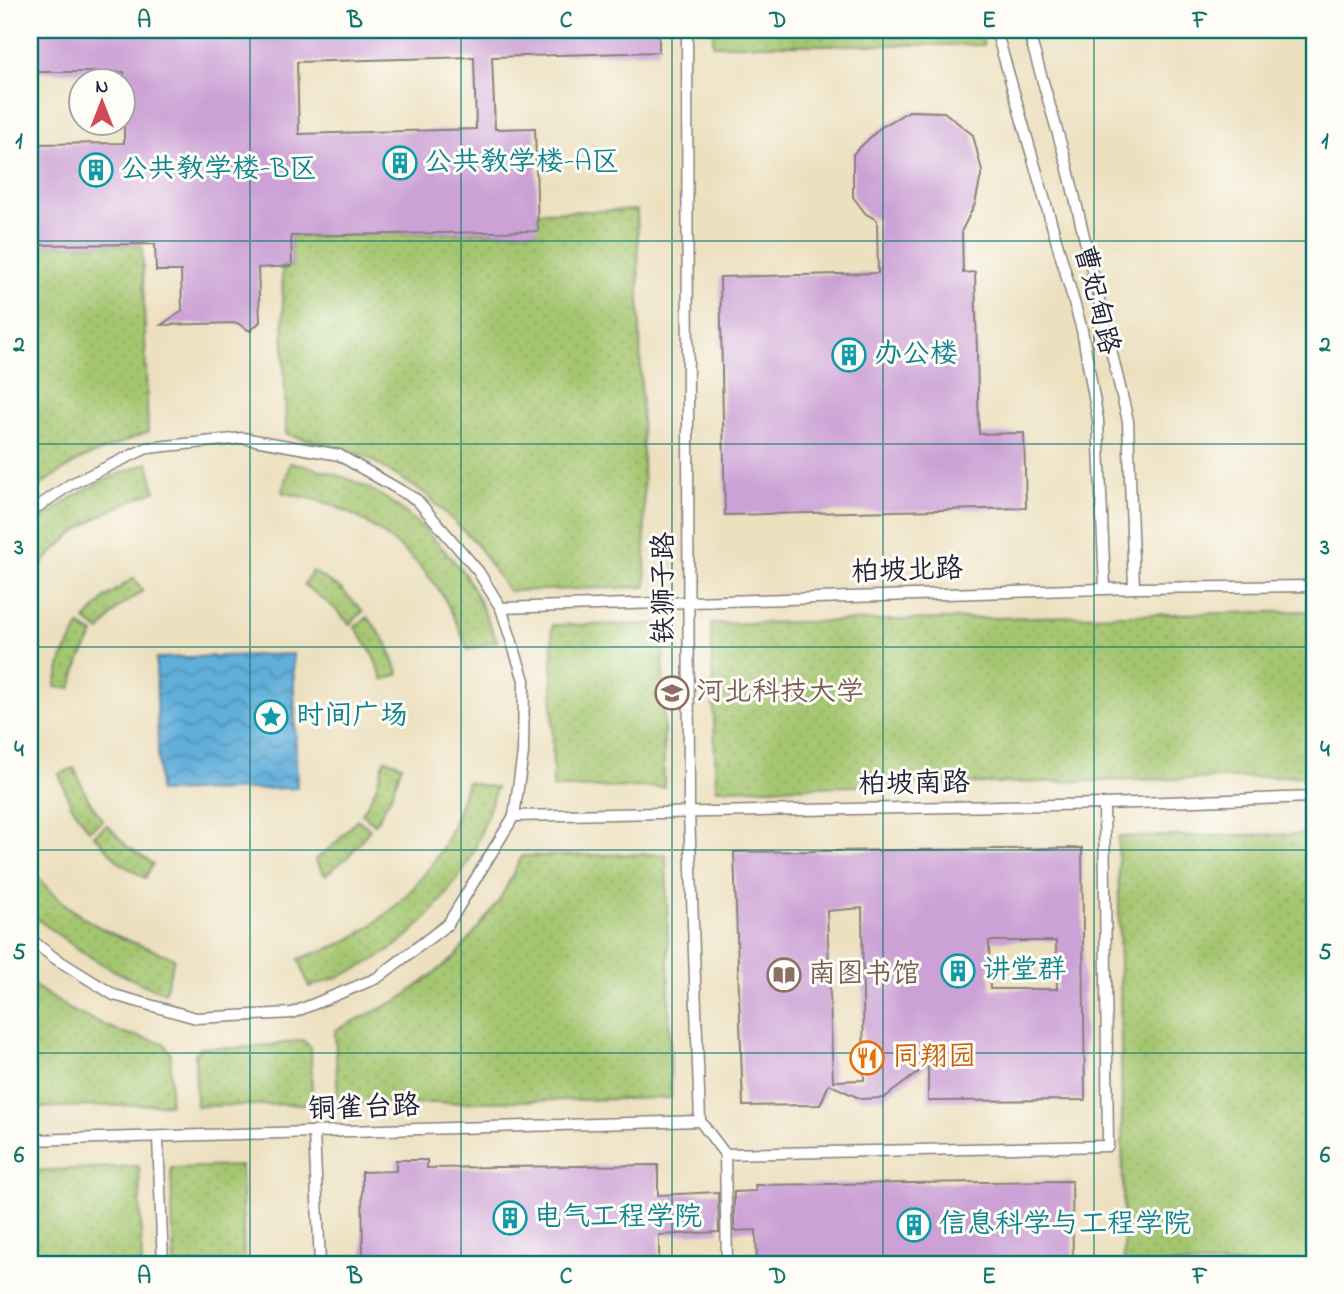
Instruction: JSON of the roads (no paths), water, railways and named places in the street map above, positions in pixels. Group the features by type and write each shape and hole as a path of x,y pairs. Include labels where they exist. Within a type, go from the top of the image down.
{"lane":[{"name":"铁狮子路","path":"687,30 689,812 700,1121"},
{"name":"曹妃甸路","path":"996,30 1082,330 1098,420 1105,589"},
{"name":"曹妃甸路","path":"1028,30 1067,165 1128,421 1134,588"},
{"path":"30,512 71,484 147,448 243,438 339,455 417,500 478,571 501,608 524,680 523,753 514,816 448,924 377,978 292,1013 196,1018 114,995 53,957 30,939"},
{"name":"柏坡北路","path":"501,608 1134,588 1314,586"},
{"name":"柏坡南路","path":"514,816 1314,797"},
{"path":"725,1154 1108,1146 1104,804"},
{"path":"700,1121 725,1154 727,1264"},
{"name":"铜雀台路","path":"30,1140 700,1121"},
{"path":"314,1133 320,1264"},
{"path":"158,1138 163,1264"}],"water":[{"path":"293,654 297,788 159,792 156,658"}],"place":[{"name":"公共教学楼-A区","path":"400,163"},
{"name":"公共教学楼-B区","path":"96,170"},
{"name":"办公楼","path":"849,355"},
{"name":"河北科技大学","path":"672,693"},
{"name":"时间广场","path":"271,717"},
{"name":"讲堂群","path":"958,971"},
{"name":"南图书馆","path":"784,975"},
{"name":"同翔园","path":"867,1058"},
{"name":"电气工程学院","path":"510,1218"},
{"name":"信息科学与工程学院","path":"914,1225"}]}
